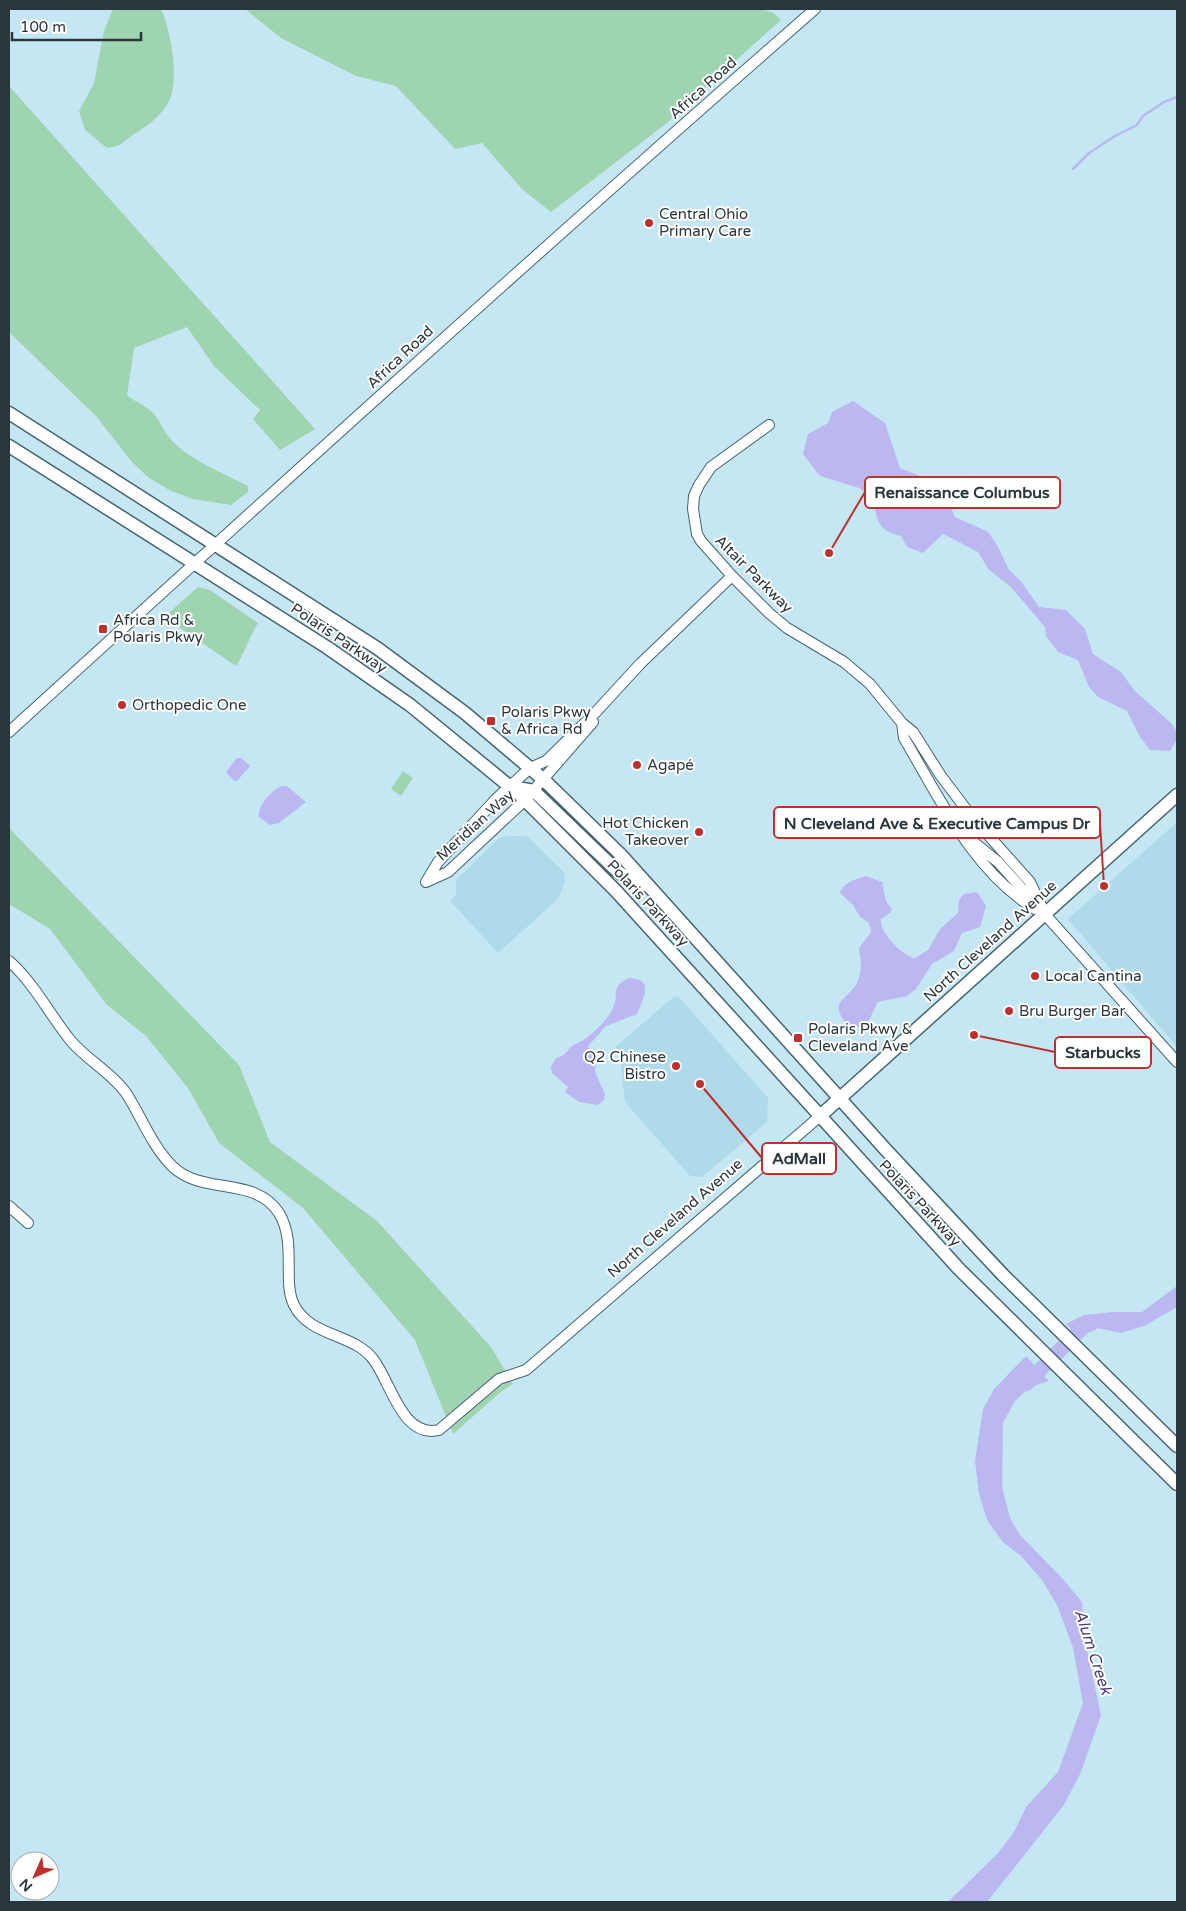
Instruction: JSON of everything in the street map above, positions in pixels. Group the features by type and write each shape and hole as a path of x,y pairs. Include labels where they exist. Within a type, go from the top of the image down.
{"main road":[{"name":"Polaris Parkway","path":"9,412 360,637 423,681 544,780 621,855 1003,1275 1177,1446"},
{"name":"Polaris Parkway","path":"9,446 328,648 410,705 511,786"},
{"path":"511,786 530,795 627,878 650,887"},
{"name":"Polaris Parkway","path":"530,795 959,1269 1121,1431 1177,1484"},
{"name":"North Cleveland Avenue","path":"819,1116 1177,795"}],"street":[{"name":"Africa Road","path":"9,732 470,312 815,9"},
{"name":"Altair Parkway","path":"769,425 711,467 699,484 694,496 693,509 697,534 732,576 787,628 844,662 864,679 902,723 913,732 941,776 972,818 1030,882 1045,914"},
{"name":"Meridian Way","path":"608,698 595,720 530,795 448,872 426,882 438,862 457,840 511,786 530,768 546,761 640,664 732,576"},
{"name":"Altair Parkway","path":"902,723 904,738 956,828 1015,896 1045,914"},
{"path":"1045,914 1177,1062"},
{"name":"North Cleveland Avenue","path":"9,961 24,975 72,1042 125,1092 172,1166 184,1176 203,1183 244,1189 269,1202 285,1225 289,1248 293,1304 301,1316 316,1328 358,1346 373,1359 403,1412 420,1430 429,1433 440,1430 499,1379 526,1370 819,1116"},
{"path":"9,1206 28,1223"}],"shaded area":[{"path":"1177,822 1177,1047 1068,919"},
{"path":"527,836 565,873 564,884 558,899 498,953 450,901 456,895 456,880 499,838"},
{"path":"675,996 679,997 768,1098 767,1122 702,1177 690,1176 625,1102 620,1058 616,1046"}],"green space":[{"path":"113,9 161,9 171,43 174,71 171,96 167,105 156,118 121,144 107,148 85,130 79,111 94,83 104,31"},
{"path":"245,9 760,9 774,13 781,20 663,126 551,212 522,189 482,143 455,149 396,86 356,76 281,38"},
{"path":"9,86 315,429 280,450 253,419 260,410 214,366 187,327 134,348 127,395 152,412 167,435 184,451 248,486 248,492 231,505 193,499 171,491 149,478 132,462 96,416 9,332"},
{"path":"198,587 210,590 258,623 236,666 164,617"},
{"path":"403,771 413,778 401,796 391,789"},
{"path":"9,828 239,1065 270,1142 377,1221 491,1347 513,1384 502,1391 453,1434 415,1340 303,1208 219,1143 188,1088 146,1036 107,1005 50,929 9,904"}],"water":[{"path":"853,401 885,423 900,468 935,484 945,496 955,517 988,532 997,545 1009,570 1020,580 1039,607 1066,610 1085,629 1093,654 1121,672 1134,690 1172,724 1177,732 1177,739 1170,751 1150,750 1140,737 1127,711 1098,697 1089,687 1078,660 1058,652 1046,636 1045,627 1010,586 989,570 978,552 943,534 923,553 907,547 901,536 887,531 880,524 877,519 874,499 859,488 820,476 803,454 808,434 828,423 832,412"},
{"path":"237,758 241,758 250,766 237,781 234,781 226,772"},
{"path":"282,786 287,786 306,802 279,823 270,825 259,817 260,808 270,794"},
{"path":"866,876 882,882 886,901 892,909 890,913 881,919 881,924 887,937 904,953 915,958 928,950 940,929 958,913 959,900 964,894 977,892 986,906 980,927 962,933 954,951 932,964 916,989 907,996 878,1002 867,1023 859,1027 845,1022 839,1006 858,982 861,967 859,948 871,932 869,923 860,917 853,905 840,893 847,884"},
{"path":"629,978 640,980 645,985 645,994 637,1014 606,1026 588,1046 596,1062 595,1072 605,1094 604,1100 598,1105 579,1102 565,1092 568,1087 552,1073 551,1067 556,1058 586,1038 602,1023 614,1005 619,985"},
{"path":"1177,1286 1177,1307 1144,1326 1121,1333 1097,1328 1080,1337 1066,1324 1084,1315 1142,1312"},
{"path":"1026,1356 1049,1381 1030,1387 1015,1401 1003,1423 1002,1487 1010,1518 1020,1535 1062,1578 1082,1602 1086,1645 1101,1715 1081,1772 1064,1805 987,1902 948,1902 998,1853 1014,1832 1026,1807 1058,1772 1083,1703 1073,1648 1057,1605 1042,1580 1021,1556 1003,1542 987,1520 979,1494 975,1461 983,1409 994,1389"}],"waterway":[{"path":"1073,169 1089,153 1115,136 1137,125 1143,116 1164,102 1177,97"},
{"name":"Alum Creek","path":"1026,1384 1086,1324 1091,1324"}],"place":[{"name":"Central Ohio Primary Care","path":"649,223"},
{"name":"Renaissance Columbus","path":"829,553"},
{"name":"Africa Rd & Polaris Pkwy","path":"103,629"},
{"name":"Orthopedic One","path":"122,705"},
{"name":"Polaris Pkwy & Africa Rd","path":"491,721"},
{"name":"Agapé","path":"637,765"},
{"name":"Hot Chicken Takeover","path":"699,832"},
{"name":"N Cleveland Ave & Executive Campus Dr","path":"1104,886"},
{"name":"Local Cantina","path":"1035,976"},
{"name":"Bru Burger Bar","path":"1009,1011"},
{"name":"Starbucks","path":"974,1035"},
{"name":"Polaris Pkwy & Cleveland Ave","path":"798,1038"},
{"name":"Q2 Chinese Bistro","path":"676,1066"},
{"name":"AdMall","path":"700,1084"}]}
